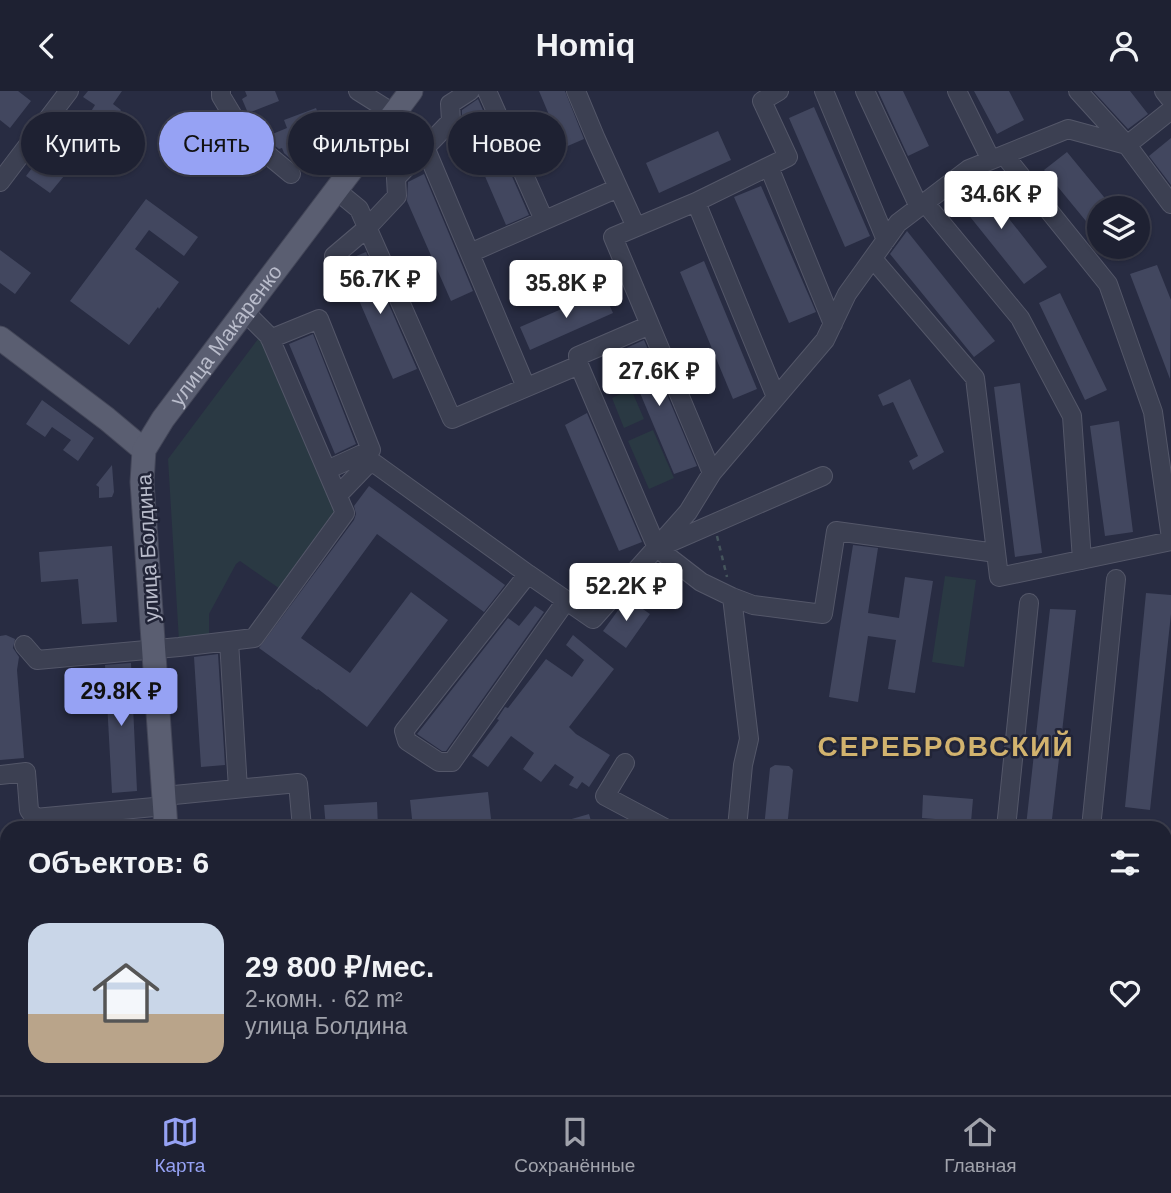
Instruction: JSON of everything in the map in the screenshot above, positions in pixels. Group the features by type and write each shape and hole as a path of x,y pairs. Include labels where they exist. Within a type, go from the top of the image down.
{"main road":[{"name":"улица Макаренко","path":"396,112 411,91"},
{"name":"улица Макаренко","path":"144,450 163,419 348,175"},
{"name":"улица Болдина","path":"0,338 144,450 142,482 165,810"}],"street":[{"path":"0,182 69,91"},
{"path":"221,91 221,96 245,136 288,172"},
{"path":"358,91 390,112"},
{"path":"434,139 451,121 450,104 470,91"},
{"path":"486,91 544,220"},
{"path":"576,91 636,227"},
{"path":"712,473 613,237 696,202 788,157 762,101 779,91"},
{"path":"824,91 886,240"},
{"path":"865,91 922,205 1020,318 1072,417 1082,560"},
{"path":"873,259 975,378 999,577 1171,540 1153,412 1108,284 998,158 957,91"},
{"path":"1077,91 1127,145 1171,204"},
{"path":"1164,91 1171,100"},
{"path":"1127,145 1171,110"},
{"path":"338,495 366,466 374,463 593,619 688,512 712,473 825,340 847,294 898,223 969,169 1068,128 1127,145"},
{"path":"769,167 833,324"},
{"path":"434,170 526,387"},
{"path":"334,282 334,256 367,228 397,196 396,178 399,175"},
{"path":"470,253 618,188"},
{"path":"337,190 359,209 452,419 579,365"},
{"path":"696,202 776,397"},
{"path":"24,645 37,660 254,638 345,513 271,339 244,311"},
{"path":"271,339 319,319 371,450 327,470"},
{"path":"650,325 578,356 579,365 657,548 701,582 753,605 824,614 836,531 996,553"},
{"path":"657,548 823,476"},
{"path":"528,574 404,731 407,741 439,762 452,762 566,601"},
{"path":"1092,821 1116,579"},
{"path":"732,597 749,739 743,765 738,821"},
{"path":"1007,821 1029,603"},
{"path":"229,641 238,789"},
{"path":"625,763 605,796 652,821"},
{"path":"0,775 26,772 29,810 35,818 165,810 238,789 299,783 302,821"}],"path":[{"path":"717,535 732,597"}],"shaded area":[{"path":"261,335 340,517 283,591 240,561 236,564 209,614 209,637 179,641 168,459"},
{"path":"631,389 644,419 624,428 612,398"},
{"path":"653,430 674,478 649,489 628,441"},
{"path":"945,576 976,580 964,667 932,662"}],"building":[{"path":"0,91 18,91 31,101 10,128 0,120"},
{"path":"88,91 122,91 113,104 121,110 91,112 95,105 83,97"},
{"path":"245,91 275,91 279,101 248,112 242,99 247,96"},
{"path":"539,91 565,91 584,139 566,147 566,112 548,112"},
{"path":"878,91 903,91 929,146 908,156"},
{"path":"974,91 1009,91 1024,120 997,134"},
{"path":"1093,91 1130,91 1148,114 1128,129"},
{"path":"478,99 484,112 462,112"},
{"path":"814,107 870,236 845,247 789,118"},
{"path":"288,118 288,157 282,148 274,145 274,133 287,128 284,120"},
{"path":"718,131 731,160 659,193 646,163"},
{"path":"1171,138 1171,185 1149,156"},
{"path":"1067,152 1103,196 1087,196 1087,222 1044,170"},
{"path":"63,175 64,176 50,193 26,176"},
{"path":"424,175 473,291 451,301 407,201 408,182"},
{"path":"484,175 511,175 529,215 506,225"},
{"path":"977,178 1047,267 1024,284 955,198"},
{"path":"761,186 816,312 789,323 734,197"},
{"path":"146,199 198,237 184,256 149,230 135,249 179,282 129,345 70,301"},
{"path":"907,231 995,341 974,357 890,254"},
{"path":"0,250 31,273 15,294 0,283"},
{"path":"366,252 417,369 393,379 345,268 345,261"},
{"path":"704,261 757,389 733,399 680,272"},
{"path":"1157,265 1171,300 1170,379 1130,274"},
{"path":"603,291 613,313 530,350 520,327"},
{"path":"1060,293 1107,390 1085,400 1039,303"},
{"path":"313,334 356,444 335,454 289,344"},
{"path":"644,340 697,466 674,474 622,350"},
{"path":"910,379 944,452 913,470 909,461 918,456 893,402 883,406 878,395"},
{"path":"1020,383 1042,553 1015,557 994,387"},
{"path":"42,400 94,438 78,461 63,450 71,440 52,427 45,437 26,424"},
{"path":"587,413 642,542 619,551 565,425"},
{"path":"1119,421 1133,532 1105,536 1090,426"},
{"path":"112,465 114,492 112,497 99,498 99,487 96,485"},
{"path":"369,486 505,585 484,612 377,534 301,638 350,673 411,592 448,620 367,727 259,648 354,520 354,506"},
{"path":"853,545 878,548 868,613 899,618 905,577 933,581 915,693 888,689 896,640 868,636 858,702 829,697"},
{"path":"112,546 117,622 82,624 78,579 41,582 39,552"},
{"path":"1146,593 1171,595 1150,810 1125,807"},
{"path":"627,598 650,614 626,648 603,631"},
{"path":"535,606 544,612 446,751 417,734 508,618 519,626"},
{"path":"1050,609 1076,610 1052,821 1027,821"},
{"path":"6,635 15,639 13,648 19,657 17,670 24,758 0,760 0,636"},
{"path":"573,635 614,669 569,727 610,755 589,787 582,782 577,789 569,785 574,777 555,764 541,782 523,769 534,753 511,736 488,767 472,756 499,720 497,719 505,707 508,708 546,659 572,677 584,660 566,645"},
{"path":"218,654 225,765 201,767 194,657"},
{"path":"131,663 137,791 112,793 105,665"},
{"path":"775,765 789,766 793,770 788,821 765,821 770,768"},
{"path":"488,792 491,821 412,821 410,800"},
{"path":"923,795 973,799 971,821 922,818"},
{"path":"377,802 378,821 325,821 324,805"},
{"path":"589,814 591,821 565,821"}],"district":[{"name":"СЕРЕБРОВСКИЙ","path":"946,746"}]}
